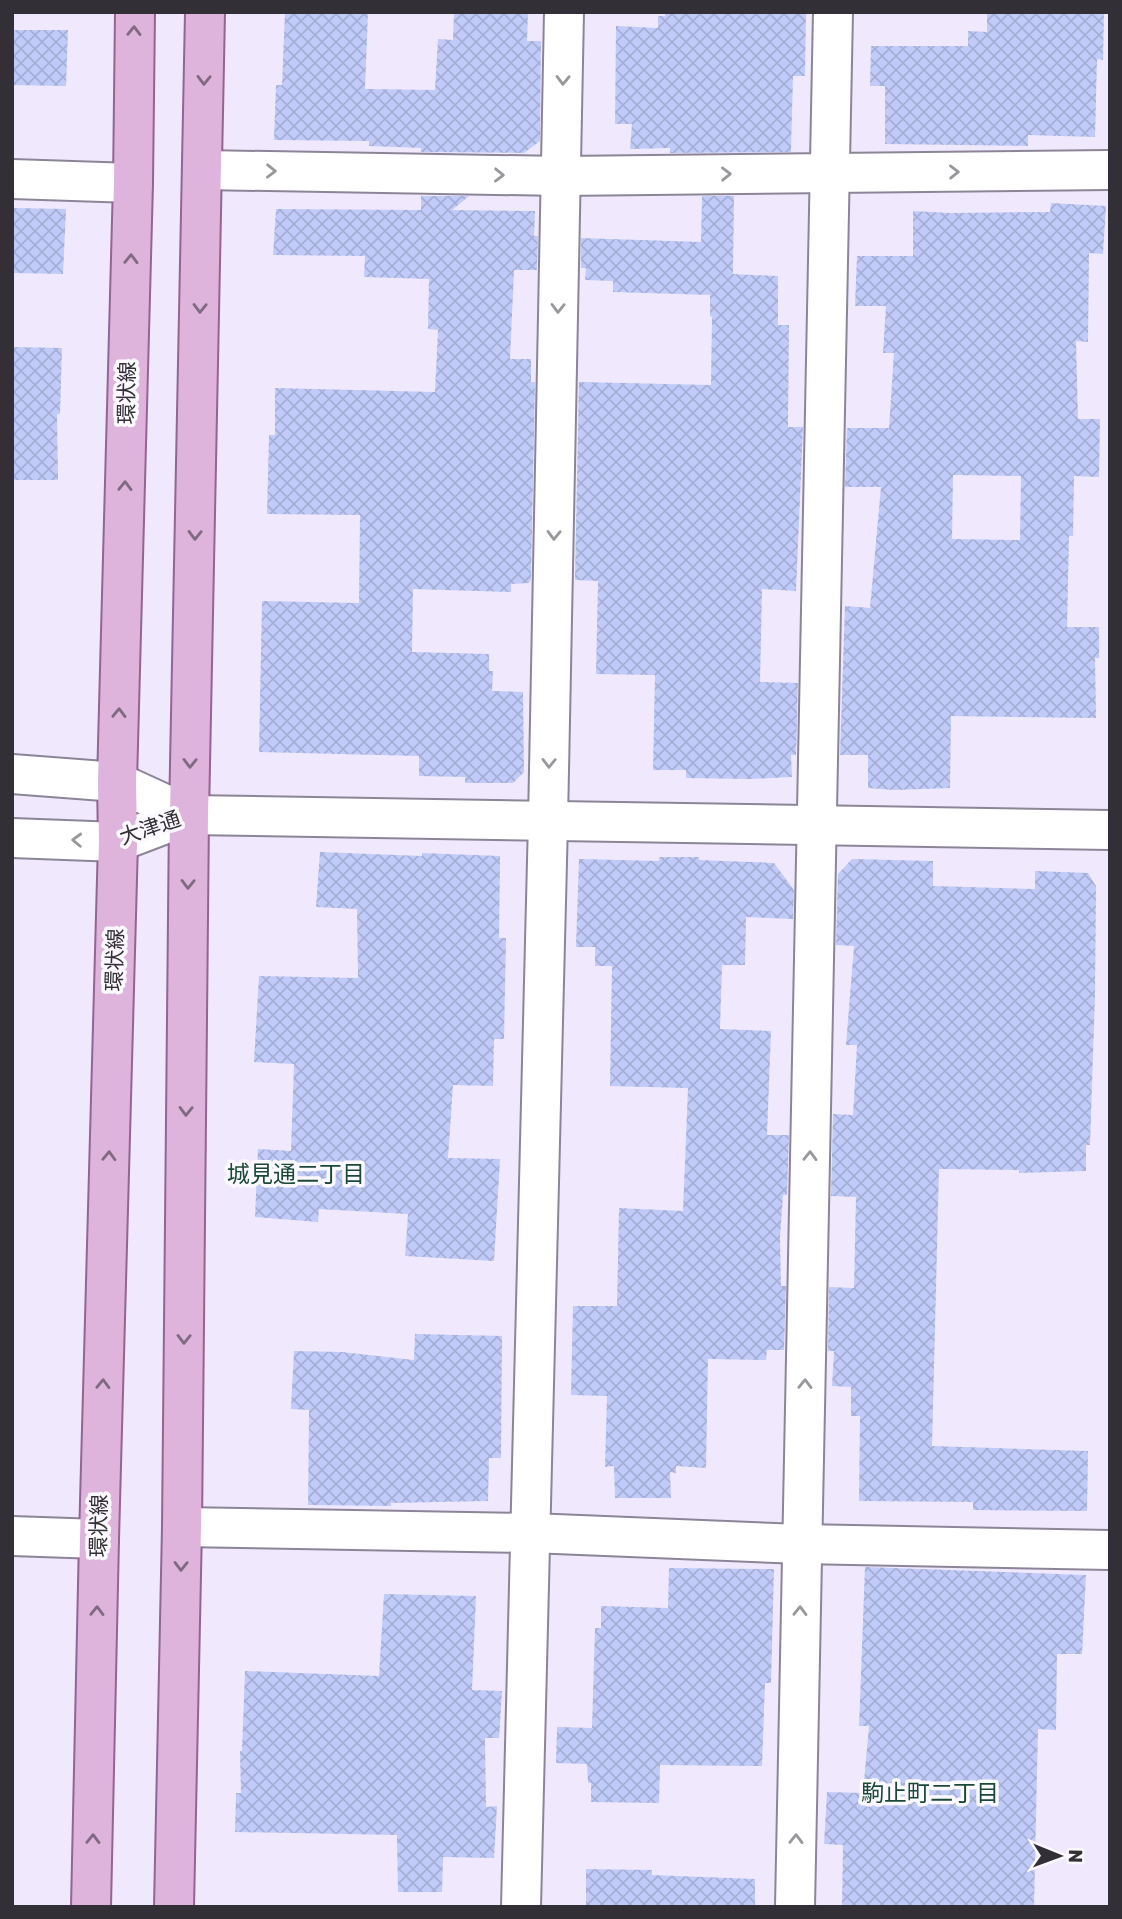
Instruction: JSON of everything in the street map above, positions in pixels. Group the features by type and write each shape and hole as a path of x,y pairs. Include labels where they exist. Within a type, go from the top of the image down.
{"main road":[{"name":"環状線","path":"91,1907 118,842 117,782 135,12"},
{"path":"174,1907 182,1527 189,816 205,12"}],"street":[{"path":"521,1907 548,821 564,12"},
{"path":"795,1907 833,12"},
{"path":"203,170 561,176 1110,170"},
{"path":"12,179 133,183"},
{"name":"大津通","path":"12,774 117,782 189,816"},
{"path":"189,816 1110,830"},
{"name":"大津通","path":"12,838 118,842 189,816"},
{"path":"182,1527 531,1533 802,1544 1110,1550"},
{"path":"12,1536 99,1539"}],"building":[{"path":"285,12 368,12 365,89 435,90 438,39 453,40 454,12 528,12 527,41 541,41 540,141 524,153 421,152 421,148 369,146 369,141 274,140 276,85 282,85"},
{"path":"665,12 806,12 805,76 793,76 791,152 670,153 670,148 630,149 632,124 615,124 616,26 658,28 658,16 665,16"},
{"path":"987,12 1104,12 1103,60 1097,59 1095,137 1028,135 1028,146 885,144 885,86 870,86 871,46 968,46 968,31 987,32"},
{"path":"12,30 68,30 66,86 12,85"},
{"path":"421,196 469,196 452,210 535,211 534,236 538,236 537,270 514,270 510,359 531,359 531,382 535,382 531,579 529,583 511,584 511,592 413,589 412,652 489,654 489,671 493,671 492,691 523,692 524,772 513,783 465,783 465,777 419,776 419,756 259,752 262,601 359,603 360,515 267,514 269,435 275,435 275,388 435,392 438,330 428,329 429,279 364,277 365,256 273,255 276,209 421,210"},
{"path":"702,196 734,196 733,274 778,276 778,325 789,325 788,427 803,427 796,591 762,589 760,682 798,683 796,755 791,755 792,777 686,778 686,770 653,770 655,675 596,674 598,581 575,580 579,382 711,385 710,295 613,292 613,281 585,280 586,268 581,268 581,238 701,242"},
{"path":"1051,203 1106,206 1103,254 1089,253 1088,342 1076,341 1078,419 1100,419 1099,477 1074,476 1073,536 1069,536 1067,627 1099,627 1099,658 1095,658 1096,718 951,716 950,788 868,788 868,755 840,755 845,606 870,608 881,487 845,487 847,428 889,428 894,353 883,353 886,306 855,306 857,256 913,256 913,211 1050,212","holes":["953,475 1021,476 1020,540 952,539"]},
{"path":"12,208 66,209 63,274 12,273"},
{"path":"12,347 62,348 60,414 57,414 58,480 12,480"},
{"path":"320,852 500,856 499,938 506,938 504,1039 494,1039 493,1086 453,1085 448,1158 500,1159 494,1261 405,1256 408,1214 319,1209 318,1222 255,1217 258,1149 291,1151 294,1064 254,1062 259,976 358,978 357,909 316,907"},
{"path":"659,857 774,863 794,890 793,919 746,917 745,965 722,965 720,1029 771,1031 767,1135 789,1135 787,1195 783,1195 780,1238 781,1286 786,1286 784,1350 767,1350 766,1360 708,1359 706,1468 676,1466 676,1473 670,1472 671,1498 615,1498 614,1466 605,1467 607,1396 571,1395 573,1306 617,1306 619,1208 683,1211 688,1088 610,1086 612,966 595,966 595,947 576,947 579,859 659,861"},
{"path":"852,859 933,861 933,886 1035,889 1035,871 1088,873 1096,886 1090,1145 1086,1145 1086,1171 1019,1173 1019,1170 939,1169 932,1446 1088,1451 1087,1511 973,1510 973,1502 859,1501 860,1416 851,1416 851,1387 832,1386 834,1351 828,1351 829,1287 854,1288 856,1197 831,1196 833,1114 853,1115 857,1045 846,1045 854,946 836,945 838,874"},
{"path":"415,1334 502,1336 501,1458 489,1458 488,1501 391,1503 391,1506 308,1505 309,1410 291,1409 294,1351 342,1352 414,1360"},
{"path":"865,1567 1086,1575 1082,1654 1057,1654 1056,1730 1038,1729 1034,1907 842,1906 843,1845 824,1844 827,1792 863,1793 869,1726 859,1726"},
{"path":"669,1568 774,1569 771,1683 765,1683 762,1766 660,1765 659,1803 591,1802 587,1764 556,1763 557,1727 592,1728 595,1628 601,1628 601,1606 668,1608"},
{"path":"384,1594 476,1596 472,1690 502,1691 499,1738 485,1738 486,1807 497,1806 494,1858 443,1857 442,1892 398,1892 397,1835 235,1832 236,1793 241,1793 240,1751 245,1671 379,1676"},
{"path":"586,1869 652,1870 652,1875 755,1879 755,1907 586,1907"}],"district":[{"name":"城見通二丁目","path":"296,1174"},
{"name":"駒止町二丁目","path":"930,1793"}]}
